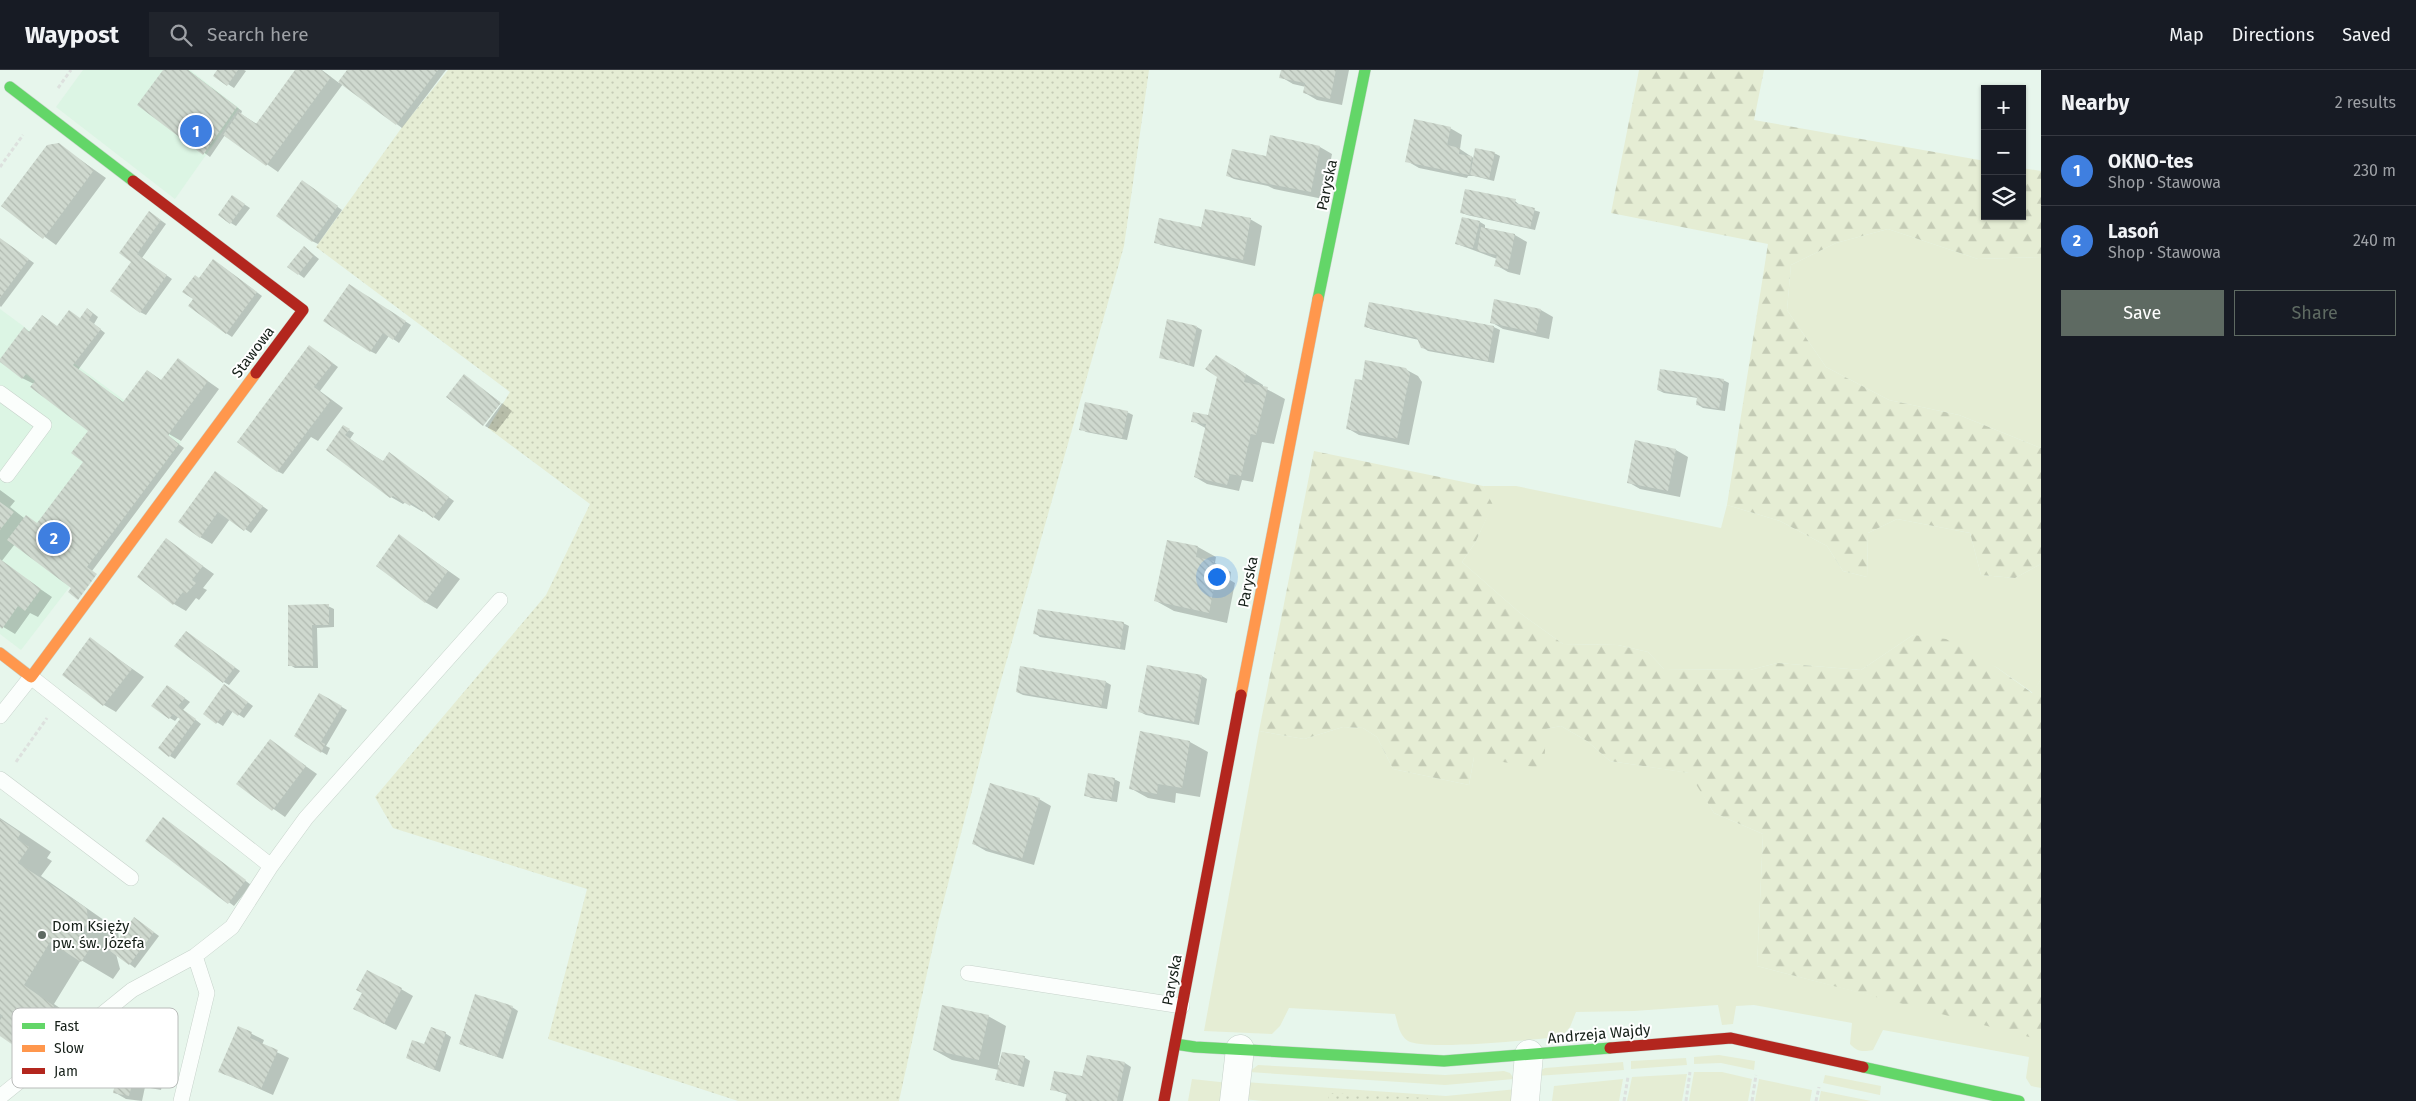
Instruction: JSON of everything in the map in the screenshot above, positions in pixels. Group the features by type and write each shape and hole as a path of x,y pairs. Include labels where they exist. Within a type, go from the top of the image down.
{"street":[{"name":"Paryska","path":"1164,1101 1292,428 1365,70"},
{"name":"Stawowa","path":"18,76 7,90 303,310 31,677"},
{"path":"0,653 31,677"},
{"name":"Andrzeja Wajdy","path":"1175,1044 1444,1061 1731,1038 2019,1101"},
{"path":"1234,1101 1240,1049"},
{"path":"1525,1101 1529,1054"}],"lane":[{"path":"0,393 44,425 7,475"},
{"path":"110,1008 132,990 195,956 232,927 271,866 306,818 500,600"},
{"path":"0,716 31,677 271,866"},
{"path":"1,780 131,878"},
{"path":"181,1101 206,993 195,956"},
{"path":"968,973 1182,1006"},
{"path":"0,1097 12,1087"}],"path":[{"path":"1,780 60,700"}],"shaded area":[{"path":"83,70 190,70 239,108 175,199 56,107"},
{"path":"0,309 181,442 21,650 0,634"}],"green space":[{"path":"448,70 1149,70 1124,246 994,705 938,923 899,1101 738,1101 548,1039 587,889 393,828 375,797 546,595 590,504 488,428 510,392 316,247 400,130"},
{"path":"1639,70 1764,70 1754,120 1981,160 1981,220 2026,220 2026,169 2041,171 2041,257 1978,259 1888,229 1836,243 1791,265 1787,310 1826,367 1889,400 1959,415 2041,448 2041,564 2015,578 1981,575 1970,533 1897,519 1868,533 1867,577 1843,571 1827,546 1780,521 1727,505 1768,244 1611,213"},
{"path":"1888,229 1978,259 2041,257 2041,448 1959,415 1889,400 1826,367 1787,310 1791,265 1836,243"},
{"path":"1314,451 1483,486 1493,505 1475,543 1462,562 1520,613 1563,644 1618,645 1648,652 1664,669 1750,670 1777,663 1861,670 1913,635 1946,639 1996,667 2032,693 2041,679 2041,1040 1757,966 1763,834 1714,813 1689,773 1610,761 1587,741 1561,726 1546,729 1544,769 1474,757 1469,785 1393,769 1377,737 1363,728 1343,727 1304,739 1259,731"},
{"path":"1483,486 1516,486 1721,528 1727,505 1780,521 1827,546 1843,571 1867,577 1868,533 1897,519 1970,533 1981,575 2015,578 2041,564 2041,679 2033,693 1996,667 1913,635 1861,670 1777,663 1750,670 1664,669 1648,652 1618,645 1563,644 1520,613 1462,562 1475,543 1492,506"},
{"path":"1561,726 1587,741 1610,761 1690,773 1714,813 1763,834 1757,966 2038,1038 2041,1040 2041,1088 2031,1086 2026,1078 2029,1057 1883,1030 1873,1050 1860,1051 1850,1044 1852,1023 1754,1005 1736,1006 1733,1024 1722,1025 1718,1005 1634,1011 1576,1012 1570,1027 1561,1037 1457,1045 1418,1044 1408,1041 1401,1032 1395,1014 1289,1008 1280,1026 1272,1034 1204,1031 1259,731 1304,739 1343,727 1363,728 1377,737 1393,769 1469,785 1474,757 1546,729"},
{"path":"1719,1055 1755,1061 1754,1070 1721,1063 1694,1064 1694,1057"},
{"path":"1686,1058 1687,1065 1631,1069 1631,1061"},
{"path":"1623,1062 1624,1070 1536,1076 1539,1071 1545,1068"},
{"path":"1258,1065 1445,1075 1504,1071 1510,1073 1514,1079 1445,1085 1249,1072"},
{"path":"1694,1072 1722,1072 1752,1079 1748,1101 1689,1101"},
{"path":"1687,1074 1682,1101 1627,1101 1632,1077"},
{"path":"1825,1075 1881,1086 1880,1095 1823,1083"},
{"path":"1192,1079 1229,1083 1226,1101 1188,1101"},
{"path":"1623,1079 1619,1101 1552,1101 1554,1086"},
{"path":"1759,1079 1812,1090 1810,1101 1755,1101"},
{"path":"1245,1082 1446,1096 1517,1089 1516,1101 1263,1101 1243,1099"},
{"path":"1821,1091 1871,1101 1819,1101"},
{"path":"1329,1093 1428,1098 1427,1101 1328,1101"}],"building":[{"path":"163,70 188,70 237,107 203,155 137,105"},
{"path":"217,70 238,70 227,86 213,76"},
{"path":"295,70 321,70 331,77 266,166 223,135 239,112 256,124"},
{"path":"347,70 438,70 396,125 338,82"},
{"path":"1281,70 1336,70 1330,99 1303,93 1305,83 1279,78"},
{"path":"1414,119 1451,127 1447,145 1460,148 1459,154 1472,156 1469,175 1405,162"},
{"path":"1270,135 1320,146 1311,192 1226,176 1232,149 1266,156"},
{"path":"59,143 94,170 43,239 1,206 47,145"},
{"path":"1475,148 1495,152 1489,179 1470,175"},
{"path":"302,180 338,206 312,242 276,216"},
{"path":"1465,189 1516,199 1515,203 1535,208 1530,228 1460,213"},
{"path":"232,195 245,204 230,224 218,215"},
{"path":"1205,209 1251,218 1243,260 1154,243 1159,218 1201,227"},
{"path":"149,211 161,220 137,254 167,275 140,313 110,291 131,262 119,253"},
{"path":"1462,217 1480,221 1473,248 1455,244"},
{"path":"1481,227 1515,234 1508,269 1494,266 1497,255 1477,251"},
{"path":"0,238 29,259 0,298"},
{"path":"304,246 314,255 298,275 287,267"},
{"path":"213,259 257,292 226,334 188,306 193,299 182,292 195,275 199,278"},
{"path":"349,284 406,321 393,340 383,333 370,352 323,321"},
{"path":"1494,299 1541,309 1536,333 1490,323"},
{"path":"1369,302 1494,326 1488,361 1421,348 1417,338 1364,327"},
{"path":"87,308 93,313 89,320 101,329 73,365 123,402 147,370 161,380 178,358 208,381 168,435 179,444 87,567 97,574 78,600 68,592 71,588 7,540 26,515 37,523 83,462 71,453 88,431 30,387 35,381 26,374 22,379 0,362 0,359 24,327 29,332 42,315 57,326 69,310 80,318"},
{"path":"1167,319 1197,326 1189,365 1159,358"},
{"path":"309,345 333,363 314,387 331,400 277,472 237,442"},
{"path":"1216,355 1246,374 1244,382 1268,387 1256,435 1251,434 1241,476 1230,474 1227,485 1194,477 1206,424 1191,422 1193,412 1208,415 1217,377 1205,369"},
{"path":"1365,360 1406,368 1410,374 1397,439 1346,429 1355,379 1362,380"},
{"path":"1660,369 1724,379 1719,409 1696,405 1697,397 1657,390"},
{"path":"464,374 501,403 483,426 446,397"},
{"path":"1085,402 1128,411 1122,438 1079,430"},
{"path":"343,425 350,429 345,435 367,451 383,461 389,452 449,497 433,518 412,503 410,506 393,496 390,498 326,450"},
{"path":"1635,440 1676,449 1668,491 1627,483"},
{"path":"215,471 263,506 244,531 218,512 200,538 178,522"},
{"path":"0,502 14,512 0,530"},
{"path":"399,534 448,571 425,603 376,566"},
{"path":"166,538 203,566 192,580 196,583 186,594 183,592 173,605 137,577"},
{"path":"1167,540 1198,546 1196,557 1214,561 1212,570 1217,572 1209,613 1154,601"},
{"path":"0,559 41,589 25,611 18,606 2,629 0,627"},
{"path":"329,604 329,625 312,625 313,666 288,666 288,605"},
{"path":"1038,609 1124,622 1120,648 1033,634"},
{"path":"186,631 235,667 223,683 174,646"},
{"path":"90,637 132,669 103,706 62,675"},
{"path":"1147,665 1202,675 1194,722 1138,712"},
{"path":"1020,666 1106,681 1101,707 1016,692"},
{"path":"224,684 248,702 238,716 228,709 216,724 203,714"},
{"path":"167,685 185,698 178,706 196,719 169,757 158,748 180,719 173,714 169,719 151,706"},
{"path":"319,693 342,706 321,742 325,744 321,753 294,736"},
{"path":"1140,731 1190,741 1182,788 1158,784 1157,794 1129,789"},
{"path":"270,739 306,766 272,811 236,784"},
{"path":"1088,773 1115,778 1111,800 1084,796"},
{"path":"990,783 1040,798 1022,859 972,844"},
{"path":"163,817 246,880 228,904 145,841"},
{"name":"Dom Księży pw. św. Józefa","path":"0,819 21,833 17,839 29,847 18,863 85,907 88,922 81,933 86,937 89,950 81,962 50,942 24,985 54,1006 53,1008 12,1008 12,1044 0,1036 0,1020 3,1016 0,1014"},
{"path":"134,917 154,932 129,965 110,951"},
{"path":"367,970 402,988 384,1024 353,1009 362,993 356,990"},
{"path":"475,994 513,1006 497,1057 459,1044"},
{"path":"942,1005 989,1015 979,1060 933,1050"},
{"path":"238,1026 252,1032 250,1038 278,1050 261,1089 218,1072"},
{"path":"431,1027 446,1032 434,1070 406,1058 412,1040 424,1044"},
{"path":"1002,1052 1025,1056 1018,1085 995,1080"},
{"path":"1087,1055 1125,1062 1117,1101 1065,1101 1067,1093 1050,1090 1054,1071 1082,1076"},
{"path":"114,1088 131,1088 129,1096 113,1093"}],"traffic: fast":[{"path":"1318,299 1365,70"},
{"path":"10,87 133,181"},
{"path":"1175,1044 1195,1047 1444,1061 1610,1048"},
{"path":"1863,1067 2019,1101"}],"traffic: slow":[{"path":"1241,695 1318,299"},
{"path":"0,653 31,677 256,373"}],"traffic: jam":[{"path":"133,181 303,310 256,373"},
{"path":"1164,1101 1241,695"},
{"path":"1610,1048 1731,1038 1863,1067"}],"place":[{"name":"OKNO-tes","path":"196,131"},
{"name":"Lasoń","path":"54,538"},
{"name":"Dom Księży pw. św. Józefa","path":"42,935"}]}
